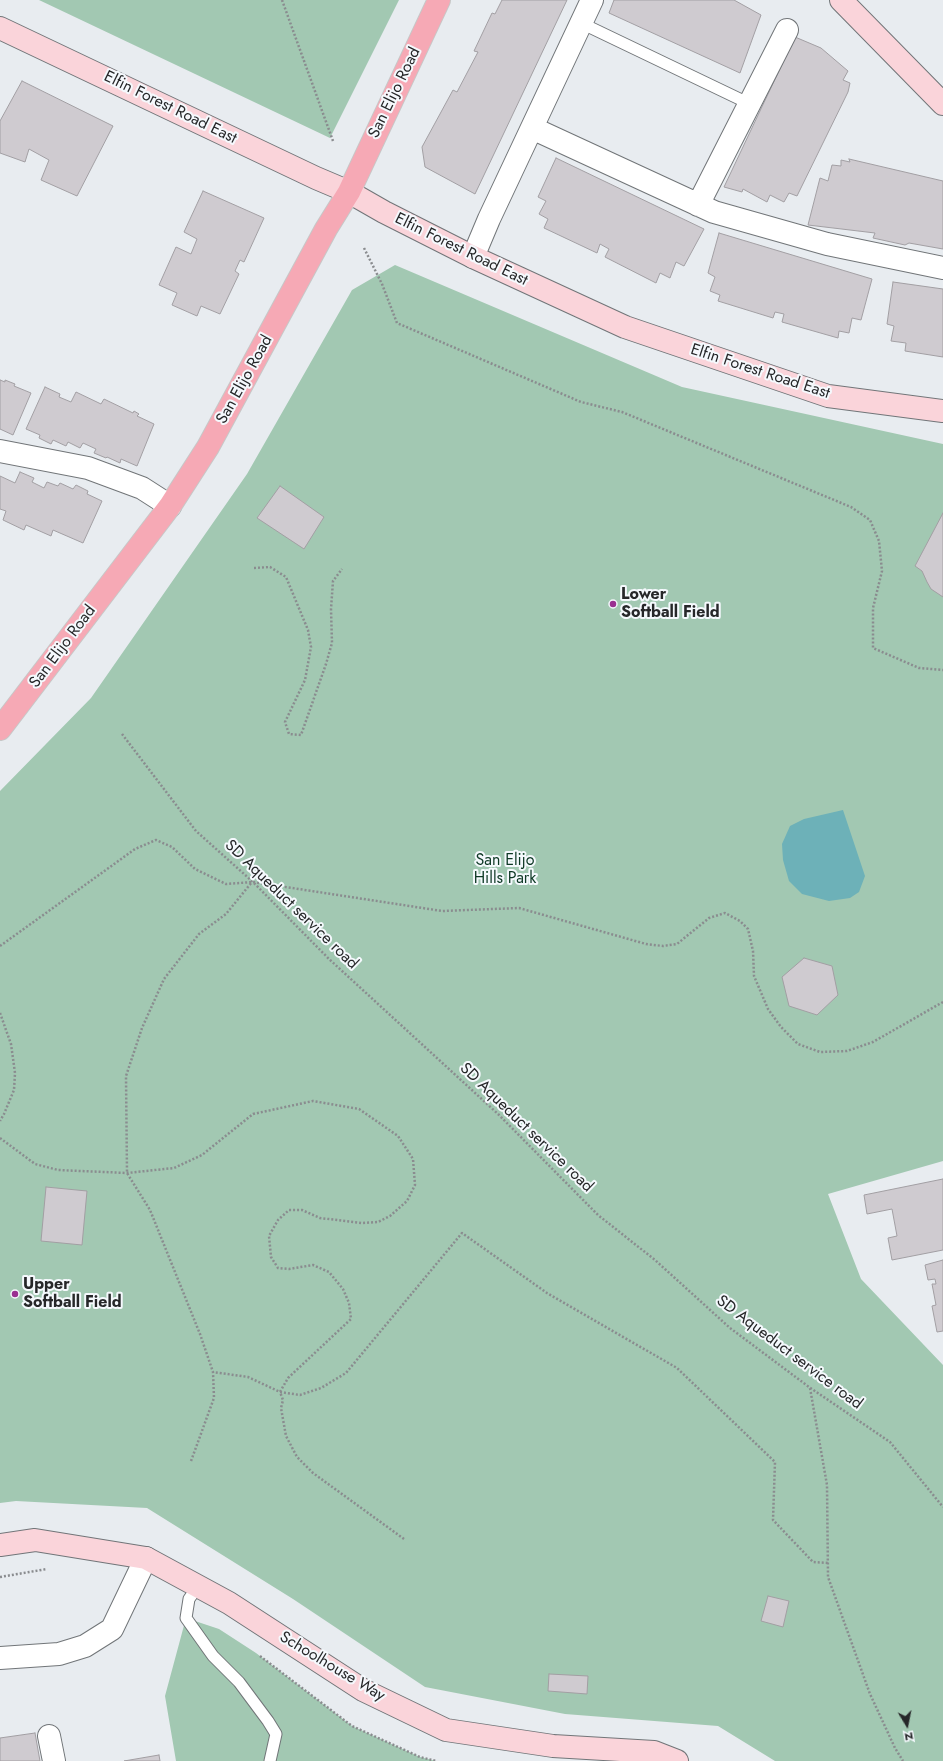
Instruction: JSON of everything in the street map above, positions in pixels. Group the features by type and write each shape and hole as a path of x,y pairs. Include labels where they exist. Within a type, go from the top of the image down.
{"main road":[{"name":"San Elijo Road","path":"0,729 170,506 208,447 326,229 349,192 439,0"}],"street":[{"path":"473,257 489,219 592,0"},
{"path":"841,0 943,104"},
{"name":"Elfin Forest Road East","path":"0,28 316,178 349,192 384,212 473,257 625,327 828,396 943,411"},
{"path":"698,205 787,30"},
{"path":"532,128 714,212 826,244 943,268"},
{"path":"0,451 88,468 142,488 170,506"},
{"name":"Schoolhouse Way","path":"0,1545 35,1540 146,1558 229,1603 363,1690 446,1730 553,1746 654,1752 677,1761"},
{"path":"0,1658 59,1654 85,1646 112,1629 146,1558"},
{"path":"49,1736 54,1761"}],"lane":[{"path":"581,23 750,104"},
{"path":"198,1586 189,1599 186,1618 213,1656 239,1682 276,1734 270,1761"}],"path":[{"path":"282,0 333,141"},
{"path":"364,248 382,284 397,323 581,402 622,412 851,507 870,520 879,541 882,571 873,608 873,648 920,668 943,670"},
{"path":"254,568 270,566 286,577 308,630 311,647 306,680 285,722 289,734 301,735 332,643 331,609 333,581 342,569"},
{"name":"SD Aqueduct service road","path":"122,734 196,831 253,882 329,959 498,1114 598,1215 655,1260 730,1328 810,1387 890,1442 943,1507"},
{"path":"0,946 135,850 156,840 172,847 195,869 226,884 253,882 442,911 519,908 646,944 663,946 677,944 709,918 725,912 740,921 748,929 753,951 754,976 768,1009 798,1044 820,1052 847,1051 873,1042 943,1002"},
{"path":"191,1461 214,1398 213,1372 200,1334 150,1210 128,1173 126,1076 142,1028 164,979 199,934 226,914 253,882"},
{"path":"0,1013 11,1044 15,1073 14,1090 0,1121"},
{"path":"0,1138 35,1164 58,1170 128,1173 174,1168 202,1155 253,1114 313,1101 359,1109 398,1136 412,1159 415,1184 407,1201 390,1216 378,1222 362,1223 320,1218 302,1210 289,1210 278,1220 269,1236 271,1256 278,1268 289,1269 313,1264 329,1272 343,1289 349,1303 351,1319 288,1378 280,1392"},
{"path":"213,1372 248,1377 280,1392 300,1395 321,1388 346,1373 462,1233 547,1293 677,1368 775,1462 773,1520 813,1562 828,1563"},
{"path":"810,1387 827,1485 828,1577 870,1694 895,1748 903,1761"},
{"path":"280,1392 283,1400 281,1408 286,1436 297,1457 313,1473 404,1539"},
{"path":"0,1577 51,1569"},
{"path":"256,1653 352,1726 420,1757 436,1761"}],"green space":[{"path":"39,0 399,0 330,138"},
{"name":"San Elijo Hills Park","path":"395,265 682,387 943,444 943,1161 828,1194 861,1279 943,1365 943,1761 775,1761 718,1726 565,1714 425,1687 293,1599 147,1508 16,1501 0,1503 0,791 91,698 247,474 352,290"},
{"path":"186,1618 219,1629 256,1653 352,1726 420,1757 436,1761 176,1761 165,1696"}],"water":[{"path":"843,810 865,876 859,892 850,898 829,901 802,894 789,881 783,860 782,844 790,826 804,819"}],"building":[{"path":"502,0 567,0 475,194 425,167 422,147 453,90 457,92 478,52 474,51 492,13 495,14"},
{"path":"614,0 734,0 761,15 740,73 609,13"},
{"path":"795,37 821,48 848,71 843,80 850,83 848,92 797,196 789,193 784,202 770,195 767,202 743,189 742,192 724,187"},
{"path":"22,81 113,126 77,196 41,180 49,160 29,149 25,162 0,153 0,121"},
{"path":"556,158 704,229 684,266 676,262 670,278 660,273 656,283 605,257 609,249 600,244 597,253 544,228 548,219 539,214 546,201 538,197"},
{"path":"849,159 943,181 943,249 909,243 905,245 873,238 875,233 808,225 820,178 828,181 832,165 841,166 841,160 850,162"},
{"path":"203,191 264,218 244,262 240,260 235,271 239,274 220,314 201,306 197,316 172,305 177,293 159,285 176,247 191,254 197,239 184,232"},
{"path":"719,233 872,279 861,320 852,318 849,333 839,331 838,338 782,322 784,314 775,312 773,318 718,301 720,295 710,291 715,277 708,273"},
{"path":"893,282 943,289 943,357 905,351 906,343 891,341 894,326 887,324"},
{"path":"0,380 5,382 5,380 15,384 14,386 31,393 13,435 0,429"},
{"path":"45,387 60,394 59,397 71,402 76,392 101,404 104,399 133,413 134,411 139,414 137,416 154,424 137,466 121,459 120,463 94,453 96,449 83,443 80,448 68,442 66,446 53,440 51,444 39,438 40,435 26,429"},
{"path":"20,472 34,478 32,482 44,488 47,482 58,486 60,483 73,489 76,485 88,491 87,494 102,501 83,543 53,530 51,536 26,525 24,530 3,520 6,511 0,509 0,476 15,483"},
{"path":"280,486 324,517 304,549 257,518"},
{"path":"943,513 943,597 931,589 922,571 915,566"},
{"path":"804,958 832,966 838,995 817,1015 789,1006 782,977"},
{"path":"943,1179 943,1250 892,1260 888,1238 897,1236 892,1209 867,1214 864,1195"},
{"path":"46,1187 87,1191 82,1245 41,1241"},
{"path":"943,1260 943,1331 937,1332 932,1306 936,1305 932,1284 936,1284 935,1279 928,1280 925,1265"},
{"path":"768,1596 789,1601 783,1627 761,1621"},
{"path":"549,1674 588,1676 587,1694 548,1691"},
{"path":"35,1733 40,1761 0,1761 0,1738"},
{"path":"159,1755 160,1761 124,1761"}],"place":[{"name":"Lower Softball Field","path":"613,604"},
{"name":"Upper Softball Field","path":"15,1294"}]}
